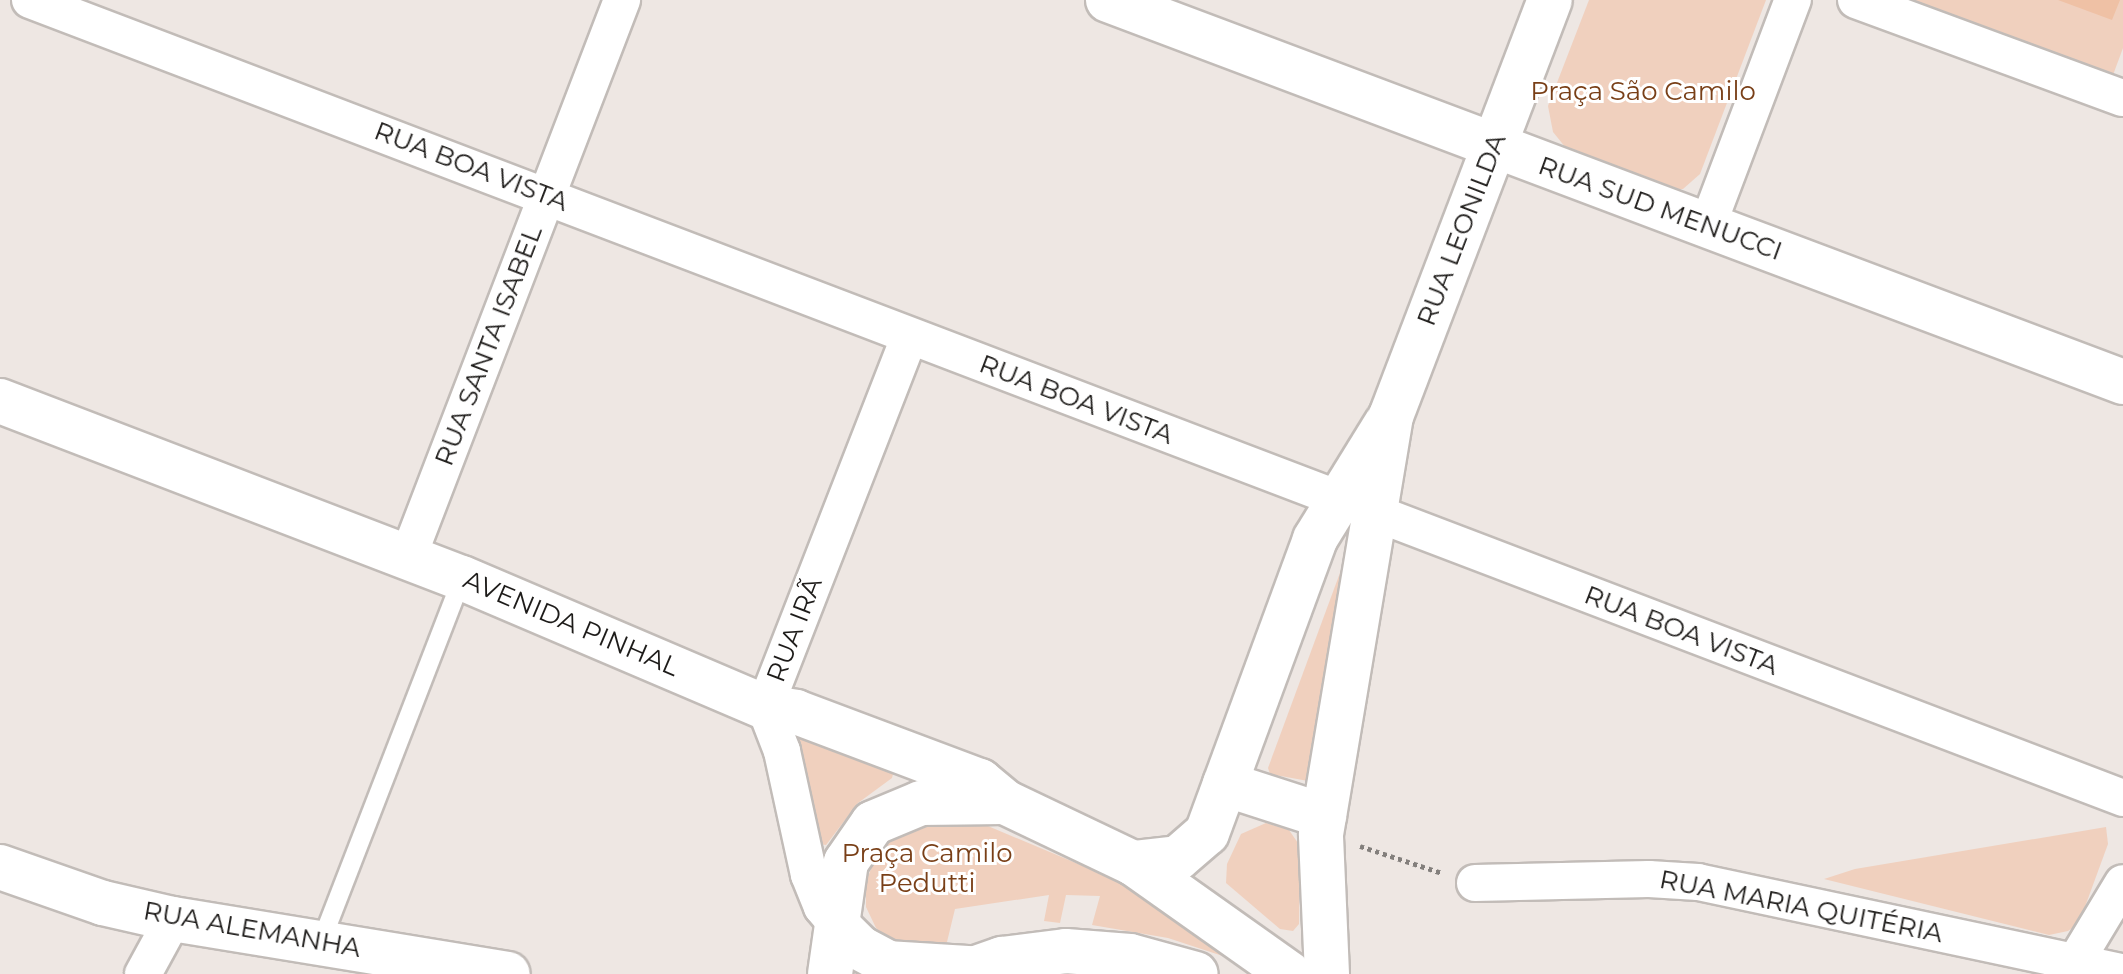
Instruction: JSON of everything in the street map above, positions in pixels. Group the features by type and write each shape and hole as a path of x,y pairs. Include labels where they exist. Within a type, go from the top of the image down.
{"main road":[{"name":"RUA SUD MENUCCI","path":"1108,0 2123,382"},
{"name":"RUA LEONILDA","path":"1334,500 1391,416 1550,0"},
{"name":"AVENIDA PINHAL","path":"0,401 462,578 765,707 796,712 962,773 1005,802 1133,863"},
{"name":"RUA LEONILDA","path":"1378,517 1391,416"},
{"path":"1133,863 1189,853 1207,833 1315,539 1334,500"},
{"path":"1327,974 1323,825 1378,517"},
{"path":"1225,784 1323,825"},
{"path":"830,974 846,862 873,823 921,803 1005,802"},
{"path":"1133,863 1290,974"},
{"name":"RUA ALEMANHA","path":"0,867 103,903 173,919 508,974"},
{"path":"838,926 860,948 888,963 965,971 1034,954 1098,951 1196,974"}],"street":[{"name":"RUA BOA VISTA","path":"30,0 547,195 1378,517 2123,798"},
{"name":"RUA SANTA ISABEL","path":"408,557 622,0"},
{"path":"1707,227 1793,0"},
{"path":"1856,0 2123,98"},
{"name":"RUA IRÃ","path":"838,926 822,907 809,875 782,751 765,707 910,336"},
{"name":"RUA MARIA QUITÉRIA","path":"1475,883 1637,879 1698,882 2072,968 2123,972"},
{"path":"2072,968 2123,883"},
{"path":"143,974 173,919"}],"lane":[{"path":"321,942 462,578"}],"path":[{"path":"1323,825 1475,883"}],"green space":[{"name":"Praça São Camilo","path":"1589,0 1766,0 1700,174 1683,189 1658,189 1570,153 1553,132 1548,106"},
{"path":"1912,0 2123,0 2123,48 2113,75"},
{"path":"1351,543 1308,781 1270,774 1268,768"},
{"path":"795,726 895,766 892,778 858,803 826,845 820,844 792,736"},
{"name":"Praça Camilo Pedutti","path":"969,818 1140,890 1244,963 1168,938 1092,925 1100,896 1066,895 1060,923 1044,921 1049,895 955,909 947,942 922,947 892,941 876,928 866,907 866,882 877,853 903,826"},
{"path":"1266,823 1289,830 1300,846 1299,924 1293,931 1280,929 1226,883 1227,864 1241,834"},
{"path":"2106,827 2108,844 2079,923 2068,931 2049,935 1824,879 1855,869"}],"building":[{"path":"2058,0 2120,0 2112,20"}]}
